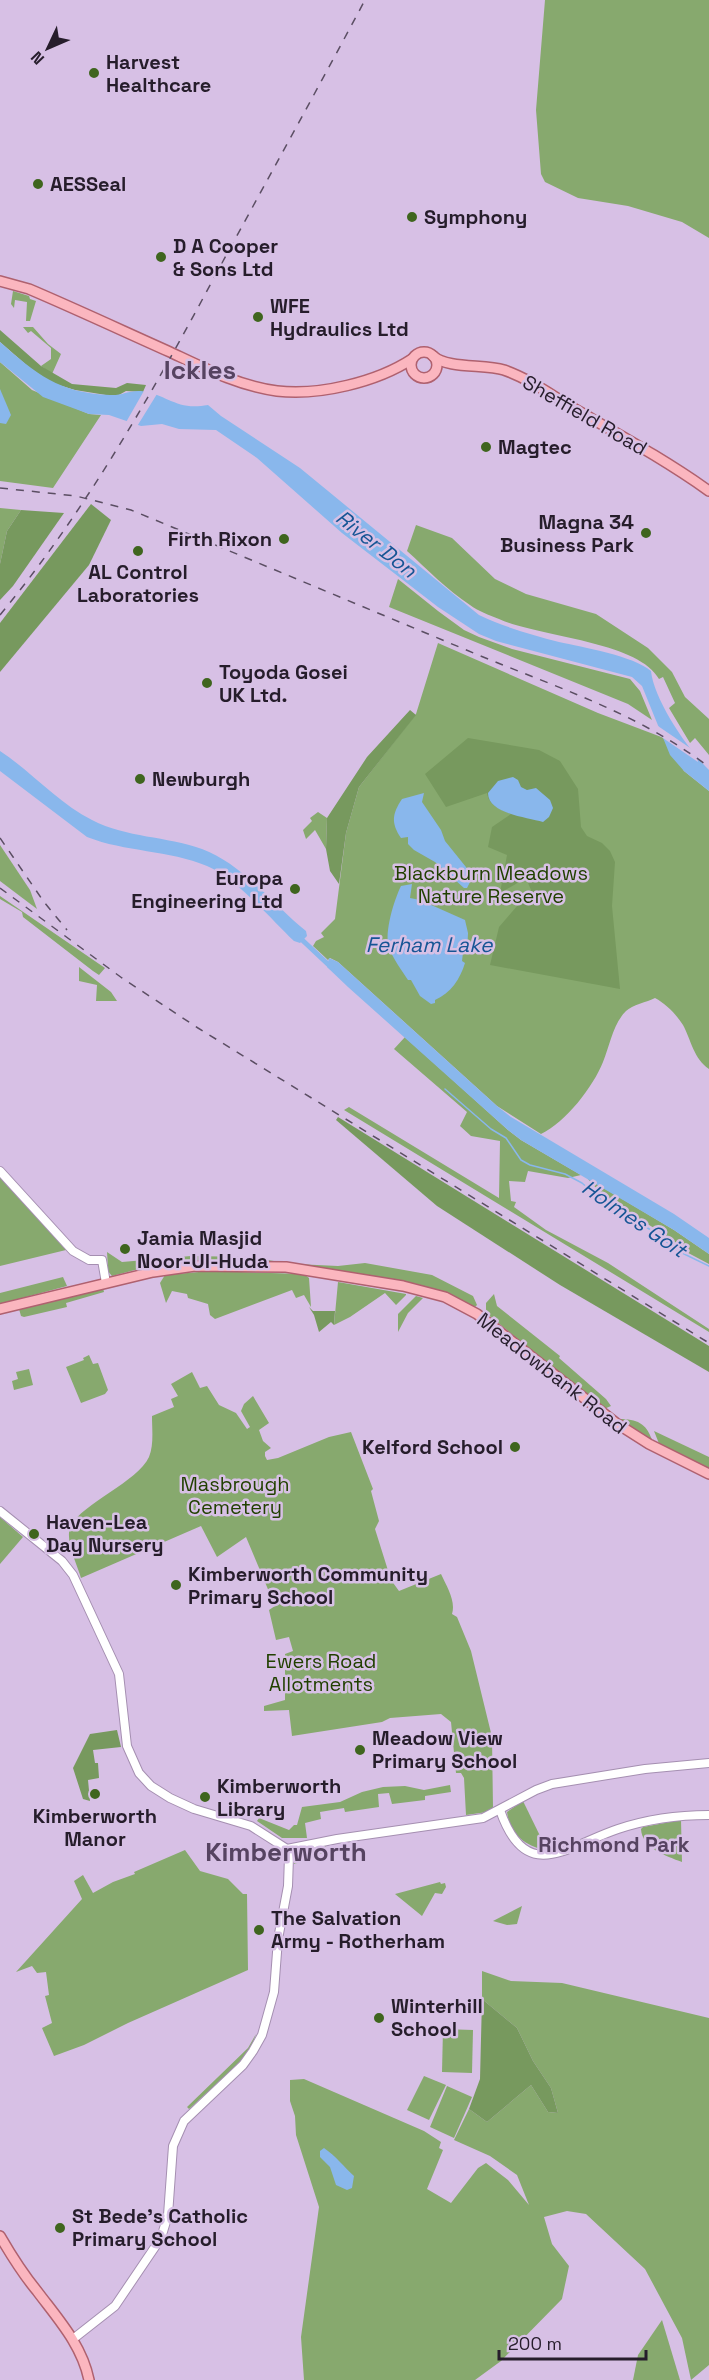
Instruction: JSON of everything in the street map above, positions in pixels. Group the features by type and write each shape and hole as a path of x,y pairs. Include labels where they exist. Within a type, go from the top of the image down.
{"main road":[{"path":"0,281 29,289 194,363 261,388 310,392 336,387 393,371 421,352 433,356 437,363 433,374"},
{"name":"Sheffield Road","path":"433,356 451,364 489,367 522,377 642,447 709,491"},
{"path":"412,359 411,367 415,374"},
{"path":"393,371 415,374 424,378 451,364"},
{"name":"Meadowbank Road","path":"0,1309 153,1272 195,1266 286,1267 403,1286 445,1297 477,1314 634,1435 709,1474"},
{"path":"0,2236 21,2270 73,2339 84,2362 89,2380"}],"street":[{"path":"0,1171 73,1251 89,1260 102,1260 106,1283"},
{"path":"0,1511 56,1556 73,1575 119,1674 124,1731 134,1764 151,1786 194,1809 250,1826 287,1849 340,1838 475,1820 552,1784 645,1769 709,1763"},
{"path":"500,1810 518,1844 530,1852 544,1855 560,1853 634,1824 667,1817 709,1815"},
{"path":"73,2339 115,2306 161,2238 168,2215 171,2158 176,2136 184,2121 243,2065 254,2051 262,2035 274,1992 278,1939 288,1886 287,1849"}],"green space":[{"path":"545,0 709,0 709,238 682,222 628,206 578,198 545,182 541,174 536,110"},
{"path":"13,291 36,301 30,321 26,321 27,302 15,300 14,308 11,304"},
{"path":"23,327 33,327 48,344 61,354 52,374 41,366 51,359 51,348 31,331 28,333"},
{"path":"0,330 41,366 72,384 116,388 127,383 146,385 143,392 126,391 117,396 75,390 52,383 31,369 0,342"},
{"path":"0,362 32,390 89,414 101,415 53,488 0,481"},
{"path":"91,504 111,520 89,565 0,672 0,623"},
{"path":"0,508 21,510 7,531 0,564"},
{"path":"21,510 64,513 13,586 0,600 0,564 7,531"},
{"path":"416,525 452,538 495,579 526,594 596,614 648,648 672,672 685,697 709,719 709,755 695,738 690,743 669,708 675,703 663,677 659,679 648,666 631,656 609,648 516,625 473,607 445,586 407,551"},
{"path":"398,579 464,630 479,637 512,649 630,679 640,691 652,720 628,704 389,607"},
{"name":"Blackburn Meadows Nature Reserve","path":"438,643 598,713 664,738 684,771 709,791 709,1069 696,1055 683,1025 667,1006 655,998 636,1005 626,1011 618,1022 603,1062 586,1093 569,1113 541,1134 497,1106 338,962 330,958 328,960 313,946 316,941 324,937 321,933 335,919 346,833 359,787 416,714"},
{"path":"410,710 416,715 359,787 346,833 339,884 330,871 326,849 327,818 367,757"},
{"path":"468,738 539,750 560,761 578,789 581,827 587,836 602,843 610,851 615,862 612,906 620,989 490,965 499,927 531,890 526,878 500,893 507,855 488,847 492,827 511,814 493,804 487,793 446,807 425,774"},
{"path":"318,812 327,818 326,849 315,830 306,839 303,830 312,821 310,818"},
{"path":"0,845 30,890 37,909 0,881"},
{"path":"0,896 105,968 99,975 93,971 23,917 22,912 0,899"},
{"path":"79,967 111,992 117,1001 96,1001 97,985 79,981"},
{"path":"405,1037 508,1130 581,1175 568,1178 528,1171 525,1182 509,1181 511,1201 516,1202 514,1207 546,1230 608,1263 709,1329 709,1332 344,1110 349,1107 499,1198 500,1141 471,1136 460,1126 467,1112 394,1049"},
{"path":"338,1117 709,1346 709,1372 560,1285 437,1206 336,1120"},
{"path":"0,1176 3,1179 66,1250 0,1266"},
{"path":"587,1178 674,1230 709,1254 709,1264 677,1247 659,1231 606,1199"},
{"path":"107,1252 122,1262 191,1256 248,1257 274,1261 198,1261 150,1266 112,1276 106,1269 108,1268"},
{"path":"365,1263 432,1275 473,1296 477,1305 475,1307 417,1284 296,1264 338,1266"},
{"path":"210,1271 304,1274 309,1278 311,1307 304,1295 296,1298 292,1290 215,1319 210,1315 208,1304 188,1298 187,1294 172,1291 166,1303 160,1283 165,1275"},
{"path":"63,1277 67,1286 0,1304 0,1293"},
{"path":"338,1282 406,1295 396,1305 385,1293 334,1325"},
{"path":"103,1288 104,1292 66,1303 67,1307 21,1316 19,1309"},
{"path":"494,1294 497,1306 560,1356 559,1358 611,1406 604,1409 486,1313 486,1303"},
{"path":"416,1296 423,1298 408,1313 398,1332 398,1314"},
{"path":"309,1307 313,1311 335,1311 334,1325 331,1322 319,1332"},
{"path":"89,1355 93,1364 98,1363 108,1390 105,1394 81,1403 66,1367 84,1360 83,1358"},
{"path":"29,1369 33,1385 14,1390 12,1381 18,1379 16,1372"},
{"path":"192,1372 200,1388 207,1386 219,1405 236,1413 247,1429 250,1427 241,1411 244,1404 253,1396 269,1423 259,1430 263,1441 271,1448 265,1452 267,1460 278,1458 329,1437 351,1432 373,1489 371,1491 379,1521 375,1529 391,1580 399,1591 441,1574 450,1594 453,1604 452,1614 457,1617 471,1651 492,1737 493,1808 487,1812 466,1815 464,1778 461,1773 456,1773 451,1722 441,1714 390,1718 382,1722 292,1736 289,1710 264,1711 264,1706 285,1700 285,1654 293,1651 289,1637 276,1640 269,1610 275,1606 246,1537 217,1557 201,1526 81,1578 70,1544 69,1533 72,1524 80,1514 132,1477 142,1467 152,1447 152,1416 174,1407 171,1399 178,1396 171,1384"},
{"path":"619,1419 640,1423 652,1440"},
{"path":"654,1431 709,1457 709,1471 660,1446"},
{"path":"0,1517 23,1537 0,1564"},
{"path":"117,1730 121,1747 93,1750 95,1763 98,1763 99,1778 88,1780 90,1801 83,1799 73,1768 90,1734"},
{"path":"450,1785 451,1792 425,1796 425,1800 392,1804 389,1793 378,1794 379,1807 345,1812 344,1808 320,1812 321,1819 305,1823 307,1838 282,1838 257,1821 259,1818 289,1830 297,1825 302,1807 340,1802 362,1792 383,1787 405,1786 424,1790"},
{"path":"523,1801 543,1842 544,1850 524,1842 511,1827 507,1812"},
{"path":"681,1820 682,1862 662,1854 650,1846 642,1836 643,1827"},
{"path":"326,1846 325,1854 316,1853 308,1860 294,1864 295,1854"},
{"path":"185,1850 200,1871 228,1879 243,1894 247,1894 248,1970 84,2045 54,2056 42,2028 52,2023 45,1996 49,1995 46,1972 37,1973 32,1966 16,1972 82,1899 74,1881 83,1875 93,1893"},
{"path":"440,1882 445,1883 446,1887 442,1894 435,1893 422,1916 395,1894"},
{"path":"522,1906 517,1924 507,1925 493,1921"},
{"path":"482,1971 511,1981 562,1983 709,2018 709,2365 691,2380 682,2338 645,2269 586,2214 567,2211 544,2217 552,2244 569,2266 562,2299 501,2361 475,2380 304,2380 301,2337 319,2207 296,2135 295,2116 290,2101 290,2080 304,2079 424,2131 441,2142 439,2148 443,2150 427,2189 451,2203 478,2168 486,2163 508,2180 529,2205 517,2175 490,2156 454,2140 469,2109 487,2122 531,2085 548,2112 558,2113 551,2088 533,2061 517,2028 482,1999"},
{"path":"482,1999 517,2028 533,2061 551,2088 558,2113 548,2112 531,2085 487,2122 469,2109 480,2079"},
{"path":"443,2029 473,2030 472,2073 442,2072"},
{"path":"256,2034 244,2059 189,2109 187,2107 248,2048"},
{"path":"424,2076 446,2085 429,2120 407,2110"},
{"path":"447,2086 472,2097 454,2138 430,2127"},
{"path":"662,2320 680,2380 633,2380 638,2355"}],"water":[{"name":"River Don","path":"0,342 25,364 62,386 114,395 141,391 188,406 208,405 300,468 479,615 528,634 633,661 651,671 658,696 673,724 709,770 709,791 684,771 670,755 642,686 632,677 496,641 479,634 438,607 342,533 257,458 216,430 179,429 162,424 141,426 109,415 89,414 43,397 0,362"},
{"path":"0,389 11,415 6,424 0,423"},
{"path":"0,751 68,805 92,820 133,834 188,845 216,855 244,874 306,931 307,936 300,943 294,941 241,889 218,871 207,866 178,857 116,846 87,837 0,771"},
{"path":"513,777 518,780 521,787 527,790 536,788 550,800 553,808 549,817 543,822 510,814 494,806 490,800 488,793 498,781"},
{"path":"424,793 422,802 441,830 445,841 470,872 472,878 467,888 464,888 435,862 414,850 408,844 408,837 401,838 398,833 394,818 402,799"},
{"name":"Ferham Lake","path":"412,884 410,898 420,900 465,920 468,933 467,954 463,953 462,961 465,963 460,975 450,989 431,1004 420,996 411,980 408,980 392,955 388,941 390,917 398,892 401,886"},
{"path":"329,958 338,962 511,1117 674,1214 709,1238 709,1254 674,1230 521,1140 508,1130 327,967"},
{"path":"324,2148 354,2176 352,2188 347,2190 336,2185 330,2167 320,2157 320,2151"}],"pier":[{"path":"145,389 157,394 136,428 125,424"},
{"path":"655,724 696,752 698,762 660,736"}],"waterway":[{"path":"299,937 332,968"},
{"name":"Holmes Goit","path":"445,1089 491,1129 506,1138 521,1160 530,1165 565,1174 582,1183 605,1203 656,1233 676,1250 709,1266"}],"railway":[{"path":"0,615 63,532 120,445 197,309 365,0"},
{"path":"0,488 76,496 131,510 597,703 654,731 709,767"},
{"path":"0,838 44,902 67,930"},
{"path":"0,888 122,978 198,1028 709,1343"}],"place":[{"name":"Harvest Healthcare","path":"94,73"},
{"name":"AESSeal","path":"38,184"},
{"name":"Symphony","path":"412,217"},
{"name":"D A Cooper & Sons Ltd","path":"161,257"},
{"name":"WFE Hydraulics Ltd","path":"258,317"},
{"name":"Magtec","path":"486,447"},
{"name":"Magna 34 Business Park","path":"646,533"},
{"name":"Firth Rixon","path":"284,539"},
{"name":"AL Control Laboratories","path":"138,551"},
{"name":"Toyoda Gosei UK Ltd.","path":"207,683"},
{"name":"Newburgh","path":"140,779"},
{"name":"Europa Engineering Ltd","path":"295,889"},
{"name":"Jamia Masjid Noor-Ul-Huda","path":"125,1249"},
{"name":"Kelford School","path":"515,1447"},
{"name":"Haven-Lea Day Nursery","path":"34,1534"},
{"name":"Kimberworth Community Primary School","path":"176,1585"},
{"name":"Meadow View Primary School","path":"360,1750"},
{"name":"Kimberworth Manor","path":"95,1794"},
{"name":"Kimberworth Library","path":"205,1797"},
{"name":"The Salvation Army - Rotherham","path":"259,1930"},
{"name":"Winterhill School","path":"379,2018"},
{"name":"St Bede's Catholic Primary School","path":"60,2228"}],"district":[{"name":"Ickles","path":"200,370"},
{"name":"Richmond Park","path":"614,1845"},
{"name":"Kimberworth","path":"286,1852"}],"park label":[{"name":"Masbrough Cemetery","path":"235,1496"},
{"name":"Ewers Road Allotments","path":"321,1672"}]}
